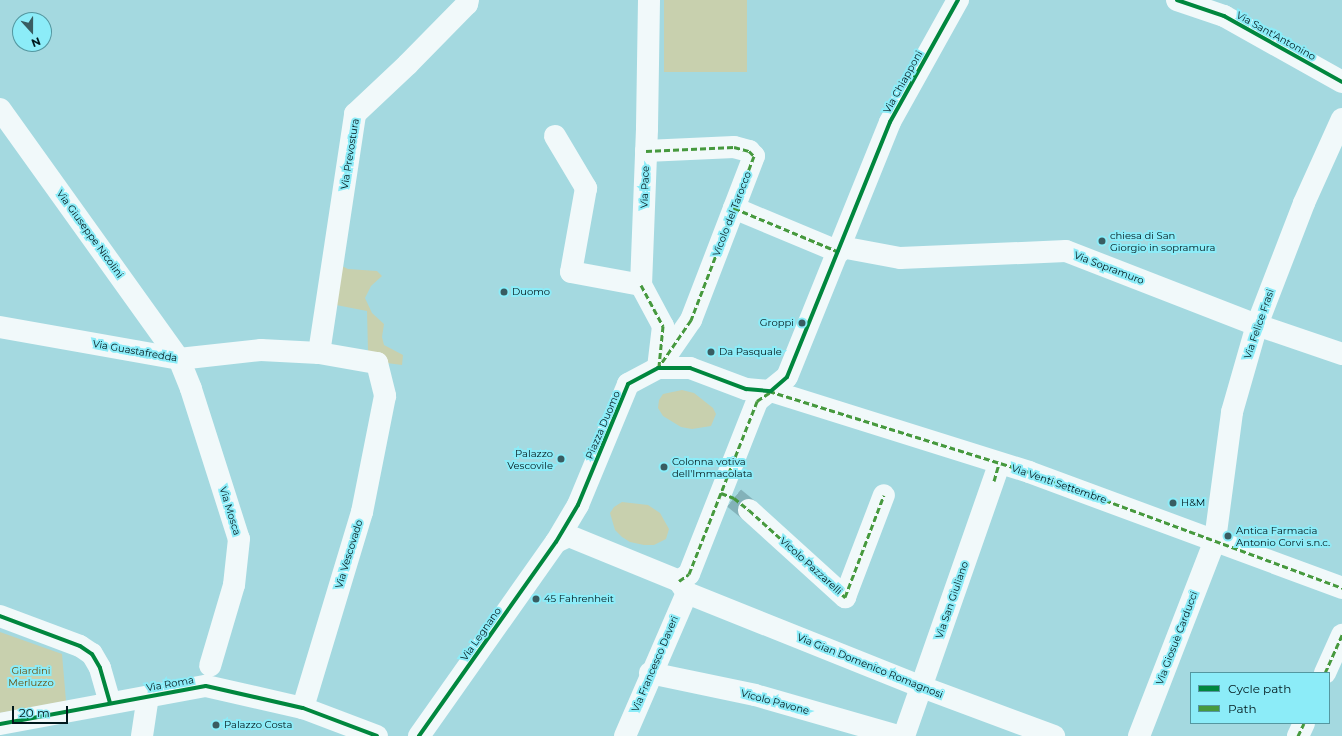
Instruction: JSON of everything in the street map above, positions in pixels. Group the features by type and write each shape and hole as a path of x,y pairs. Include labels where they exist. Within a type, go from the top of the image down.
{"street":[{"name":"Via Prevostura","path":"319,353 355,114 442,30 467,4 468,0"},
{"name":"Via Pace","path":"641,285 646,151 649,0"},
{"name":"Via Chiapponi","path":"771,391 788,377 890,122 958,0"},
{"name":"Via Sant'Antonino","path":"1177,0 1224,16 1342,82"},
{"name":"Via Giuseppe Nicolini","path":"0,109 179,359"},
{"name":"Via Felice Frasi","path":"1215,540 1232,412 1257,325 1304,203 1342,119"},
{"path":"555,136 586,188 571,272 641,285 664,326 658,368"},
{"name":"Vicolo del Tarocco","path":"646,151 695,147 734,147 749,151 754,156 691,320 658,368"},
{"name":"Via Sopramuro","path":"734,208 840,250 900,258 1066,251 1257,325 1342,354"},
{"name":"Via Guastafredda","path":"0,327 179,359 261,350 319,353 377,364 385,396"},
{"name":"Via Mosca","path":"179,359 192,389 239,539 234,585 210,666"},
{"name":"Piazza Duomo","path":"556,542 578,505 628,384 658,368 690,368 746,389 771,391"},
{"path":"556,542 569,536 683,587 689,574 734,500 757,401 771,391"},
{"name":"Via Venti Settembre","path":"771,391 996,472 1215,540 1342,588"},
{"name":"Via Vescovado","path":"303,708 362,512 385,396"},
{"name":"Via San Giuliano","path":"904,736 996,472"},
{"name":"Vicolo Pazzarelli","path":"734,500 845,598 884,495"},
{"name":"Via Giosuè Carducci","path":"1140,736 1215,540"},
{"name":"Via Legnano","path":"419,736 556,542"},
{"name":"Via Gian Domenico Romagnosi","path":"683,587 922,687 1054,736"},
{"name":"Via Francesco Daveri","path":"625,736 683,587"},
{"path":"0,616 80,646 92,654 100,668 110,703"},
{"path":"1326,672 1342,634"},
{"name":"Vicolo Pavone","path":"650,673 755,695 898,736"},
{"name":"Via Roma","path":"0,724 206,686 303,708 377,736"},
{"path":"142,736 148,696"},
{"path":"1298,736 1304,724"}],"green space":[{"path":"664,0 747,0 747,72 664,72"},
{"path":"336,263 348,269 377,271 382,276 371,286 365,298 372,313 384,324 382,337 384,345 403,355 402,365 379,362 368,351 367,311 331,304"},
{"path":"682,390 694,393 713,408 716,414 711,426 692,429 681,427 663,416 658,408 659,400 663,394"},
{"path":"622,502 648,505 660,513 669,529 666,539 654,545 644,545 630,542 622,537 615,530 610,513 614,507"},
{"name":"Giardini Merluzzo","path":"0,632 62,654 66,701 0,713"}],"tunnel":[{"path":"734,498 749,510"}],"marked path":[{"path":"646,151 734,147 749,151 754,156 691,320 658,368"},
{"path":"734,208 839,252"},
{"path":"641,285 663,326 659,366"},
{"path":"769,391 1029,472 1342,588"},
{"path":"679,581 689,574 757,401 772,391"},
{"path":"994,481 999,464"},
{"path":"721,493 734,498 749,510 845,597 884,495"},
{"path":"1325,672 1342,635"},
{"path":"1298,736 1304,724"}],"cycle path":[{"path":"419,736 556,542 578,505 628,384 658,368 690,368 746,389 771,391 787,377 890,122 958,0"},
{"path":"1177,0 1224,16 1342,82"},
{"path":"0,616 80,646 92,654 100,668 110,703"},
{"path":"0,724 206,686 303,708 377,736"}],"place":[{"name":"chiesa di San Giorgio in sopramura","path":"1102,241"},
{"name":"Duomo","path":"504,292"},
{"name":"Groppi","path":"802,323"},
{"name":"Da Pasquale","path":"711,352"},
{"name":"Palazzo Vescovile","path":"561,459"},
{"name":"Colonna votiva dell'Immacolata","path":"664,467"},
{"name":"H&M","path":"1173,503"},
{"name":"Antica Farmacia Antonio Corvi s.n.c.","path":"1228,536"},
{"name":"45 Fahrenheit","path":"536,599"},
{"name":"Palazzo Costa","path":"216,725"}]}
